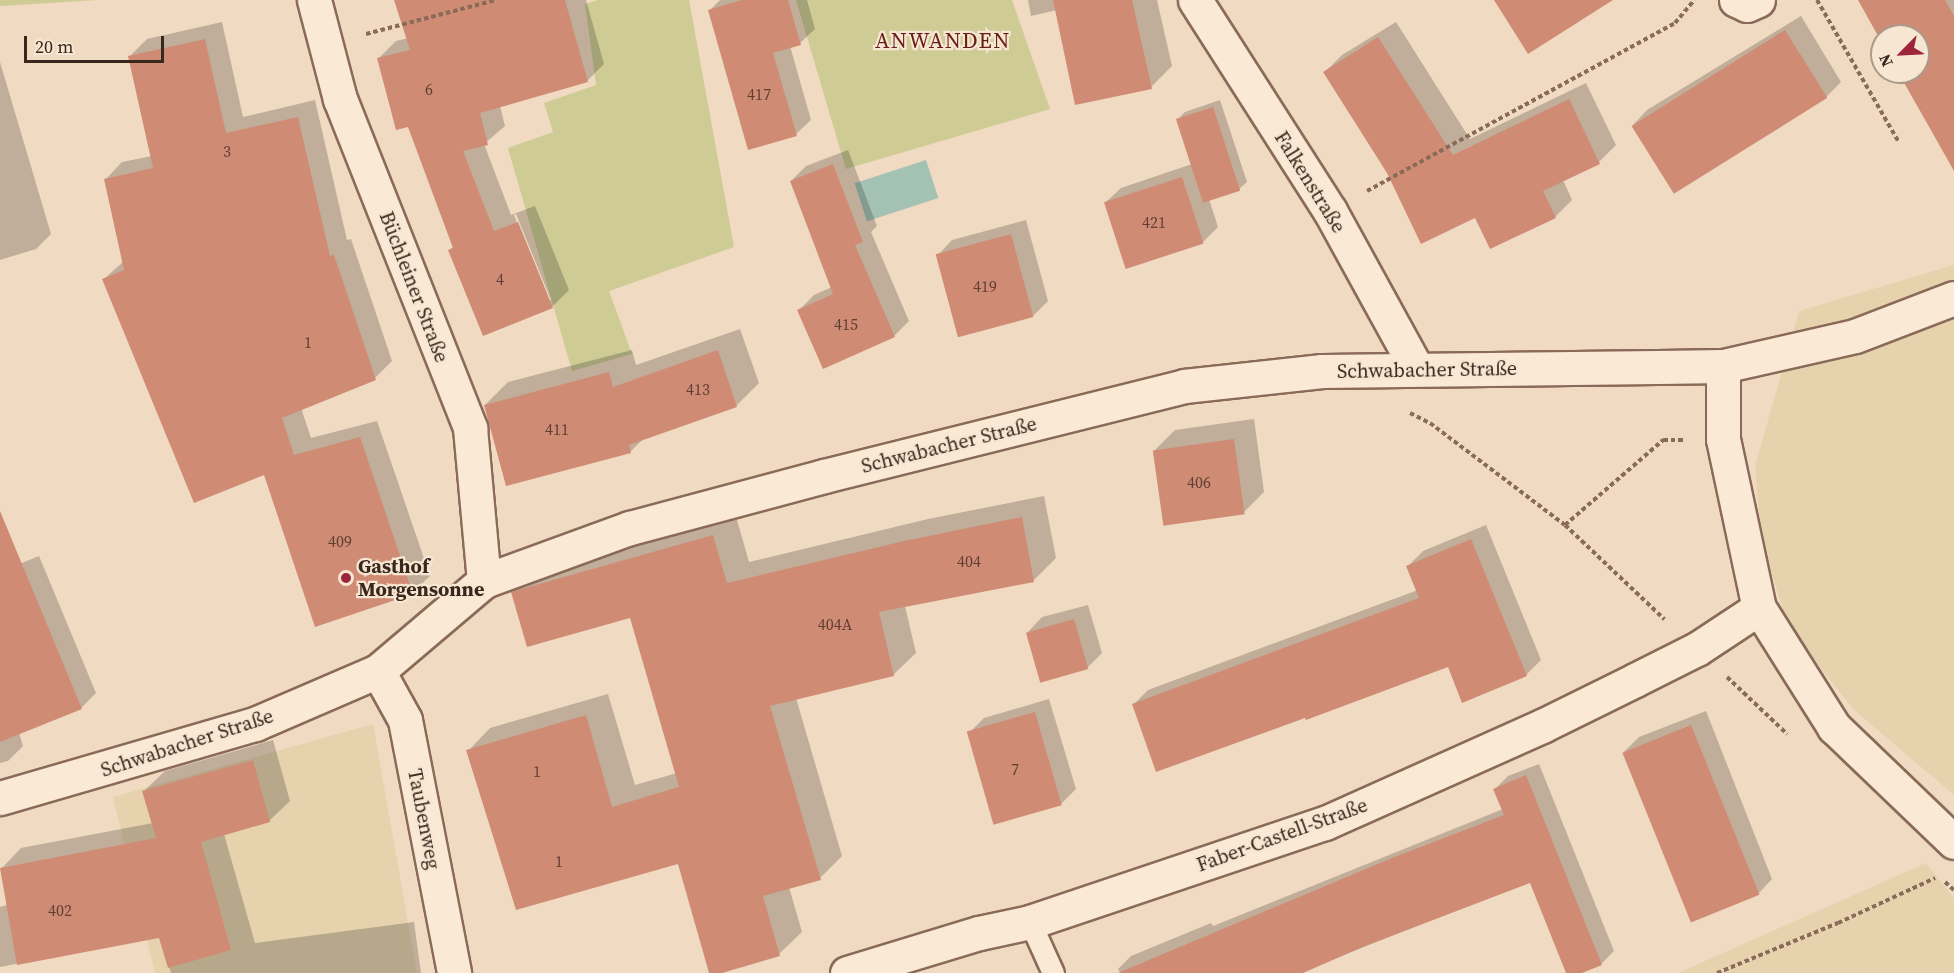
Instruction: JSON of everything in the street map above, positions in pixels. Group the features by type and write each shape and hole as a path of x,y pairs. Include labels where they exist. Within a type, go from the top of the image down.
{"street":[{"name":"Büchleiner Straße","path":"314,0 340,99 470,428 484,581"},
{"name":"Falkenstraße","path":"1195,0 1330,211 1417,369"},
{"path":"1736,0 1747,5 1758,0"},
{"name":"Schwabacher Straße","path":"0,798 255,724 378,671 484,581 630,528 836,473 1184,386 1322,371 1723,366 1855,336 1954,298"},
{"path":"1723,366 1724,440 1758,608 1834,727 1954,842"},
{"name":"Faber-Castell-Straße","path":"847,973 980,933 1030,922 1325,823 1542,726 1697,649 1758,608"},
{"name":"Taubenweg","path":"378,671 405,720 454,973"}],"lane":[{"path":"1030,922 1053,973"}],"path":[{"path":"324,45 496,0"},
{"path":"1330,211 1675,23 1694,0"},
{"path":"1817,0 1898,141"},
{"path":"1409,413 1430,423 1566,525 1792,738"},
{"path":"1566,525 1663,440 1724,440"},
{"path":"1930,868 1954,890"},
{"path":"1717,973 1838,923 1938,876"}],"shaded area":[{"path":"0,0 98,0 0,6"},
{"path":"598,0 689,0 734,247 609,291 632,354 572,371 508,148 553,132 544,103 596,85 585,4"},
{"path":"796,0 1012,0 1050,109 846,169"},
{"path":"926,160 938,198 867,221 855,183"},
{"path":"1954,265 1954,795 1853,709 1788,626 1761,539 1755,466 1799,311"},
{"path":"373,724 417,973 155,973 113,797"},
{"path":"1926,863 1954,898 1954,973 1678,973"}],"building":[{"path":"394,0 565,0 588,82 480,113 488,145 463,151 494,231 518,222 553,308 483,336 448,250 453,248 408,127 396,130 377,58 410,50"},
{"path":"742,0 788,0 801,45 773,53 797,136 748,150 708,10"},
{"path":"1053,0 1132,0 1152,89 1075,105"},
{"path":"1494,0 1613,0 1528,54"},
{"path":"1858,0 1945,0 1954,16 1954,171 1905,84 1930,84 1930,24 1871,24"},
{"path":"1785,30 1827,98 1674,194 1632,126"},
{"path":"1378,37 1453,155 1569,99 1600,164 1543,191 1556,218 1490,249 1475,218 1421,244 1387,173 1323,72"},
{"path":"205,39 226,133 298,117 330,256 334,255 376,380 282,418 294,455 360,437 413,594 315,627 264,475 194,503 102,279 124,270 104,179 153,168 128,56"},
{"path":"1213,107 1240,191 1203,203 1176,119"},
{"path":"833,164 863,242 855,245 895,337 823,369 797,310 833,294 790,181"},
{"path":"1182,177 1204,244 1126,269 1104,202"},
{"path":"1011,234 1033,317 958,337 936,254"},
{"path":"718,350 737,407 629,445 631,453 506,486 484,405 609,372 613,387"},
{"path":"1234,439 1245,514 1163,526 1153,450"},
{"path":"0,511 82,709 0,742"},
{"path":"1022,517 1034,582 879,612 894,676 770,706 821,880 763,896 780,956 722,973 709,973 678,864 516,910 466,750 586,715 612,807 679,787 630,618 527,647 511,592 713,535 727,583 904,541"},
{"path":"1471,539 1527,676 1462,703 1448,667 1306,720 1305,718 1156,772 1132,704 1419,598 1406,566"},
{"path":"1074,619 1088,669 1040,683 1026,633"},
{"path":"1035,712 1062,805 993,825 967,732"},
{"path":"1691,725 1760,895 1691,922 1622,753"},
{"path":"253,760 270,822 201,842 231,950 168,968 159,938 17,965 0,868 156,838 142,791"},
{"path":"1526,775 1602,965 1582,973 1566,973 1530,883 1365,946 1303,973 1118,973 1392,858 1504,815 1493,789"}],"place":[{"name":"Gasthof Morgensonne","path":"346,578"}],"district":[{"name":"ANWANDEN","path":"943,41"}]}
